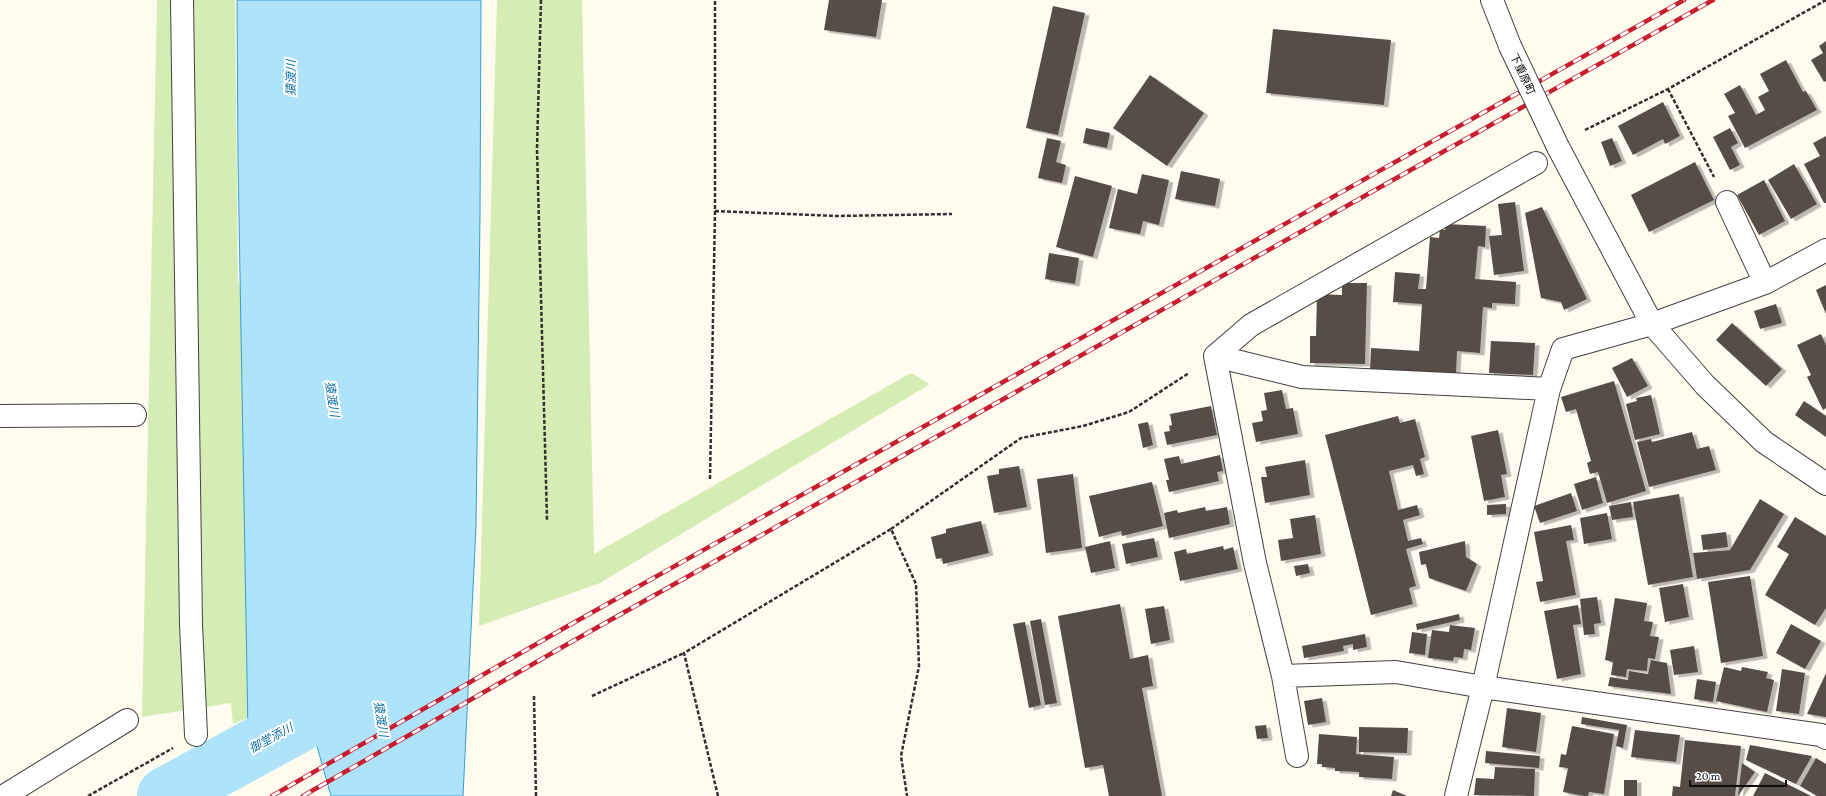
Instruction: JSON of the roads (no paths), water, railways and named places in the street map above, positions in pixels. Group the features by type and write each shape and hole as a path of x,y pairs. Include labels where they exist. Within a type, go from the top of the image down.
{"street":[{"path":"182,0 191,624 196,735"},
{"name":"下重原町","path":"1492,0 1510,46 1558,147 1652,324 1705,385 1764,442 1826,484"},
{"path":"1215,356 1251,325 1536,163"},
{"path":"1726,202 1765,283"},
{"path":"1456,796 1549,389 1563,349 1652,324 1765,283 1826,250"},
{"path":"1215,356 1302,377 1549,389"},
{"path":"1215,356 1255,563 1283,676 1297,756"},
{"path":"0,416 135,415"},
{"path":"1283,676 1396,672 1482,687 1813,734 1826,738"},
{"path":"4,796 127,720"}],"water":[{"name":"猿渡川","path":"237,0 481,0 476,526 463,796 331,796 309,718 258,756 248,733 238,159"}],"waterway":[{"name":"御堂添川","path":"166,796 325,709"}],"railway":[{"path":"272,796 559,631 1684,0"},
{"path":"303,796 566,645 1713,0"}]}
